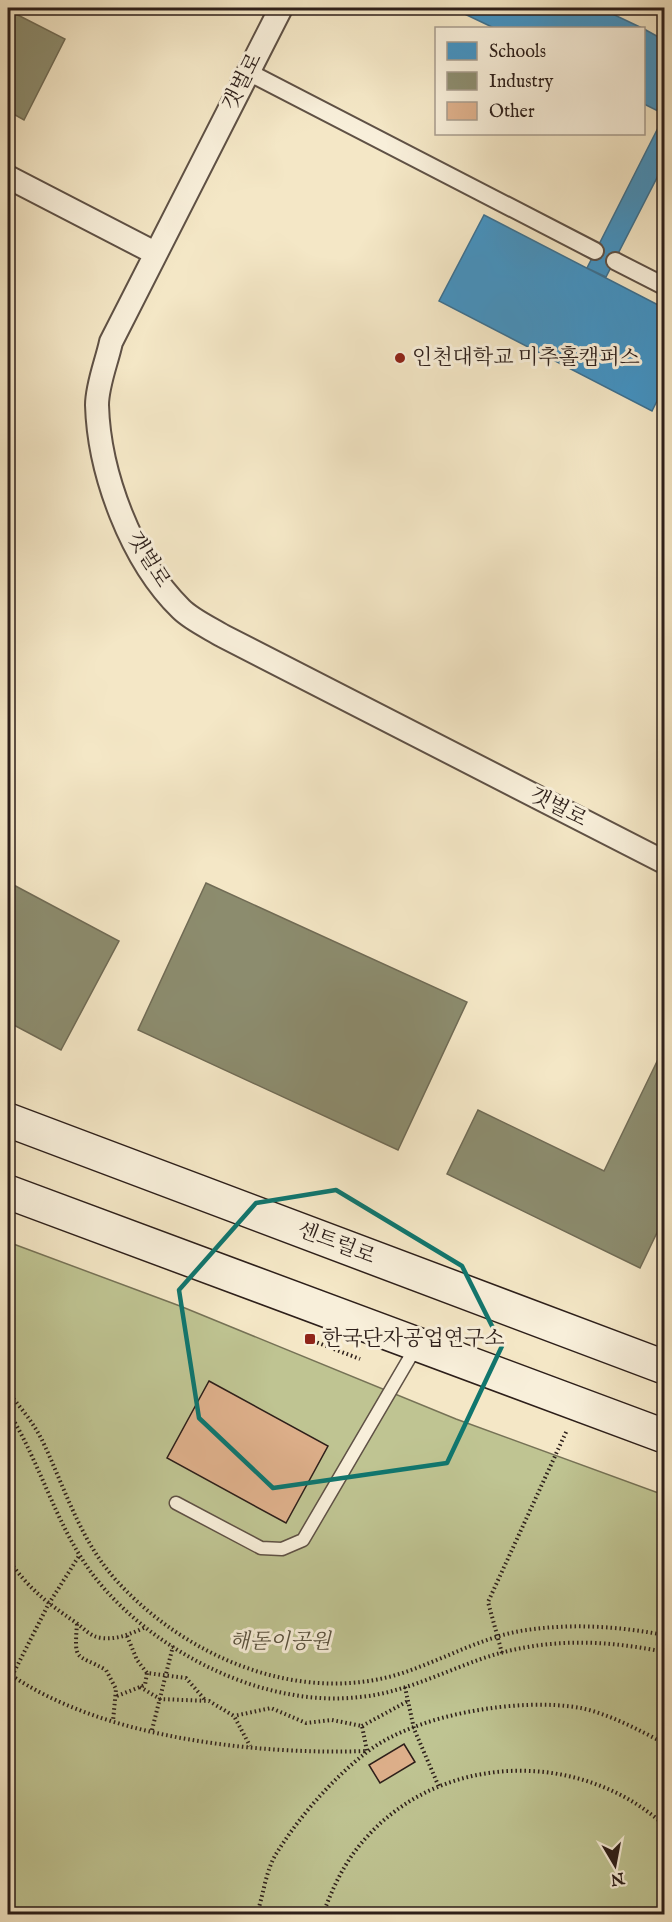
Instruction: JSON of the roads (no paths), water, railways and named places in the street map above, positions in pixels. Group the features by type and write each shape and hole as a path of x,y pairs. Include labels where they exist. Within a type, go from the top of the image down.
{"main road":[{"name":"센트럴로","path":"8,1120 664,1367"},
{"path":"8,1192 664,1436"}],"street":[{"name":"갯벌로","path":"281,8 111,342 97,403 105,459 114,497 134,543 181,610 223,636 664,862"},
{"path":"248,72 595,251"},
{"path":"8,177 155,253"},
{"path":"615,261 664,286"}],"lane":[{"path":"176,1503 261,1548 282,1549 303,1540 417,1346"}],"place":[{"name":"인천대학교 미추홀캠퍼스","path":"400,358"},
{"name":"한국단자공업연구소","path":"310,1339"}],"park label":[{"name":"해돋이공원","path":"280,1642"}]}
